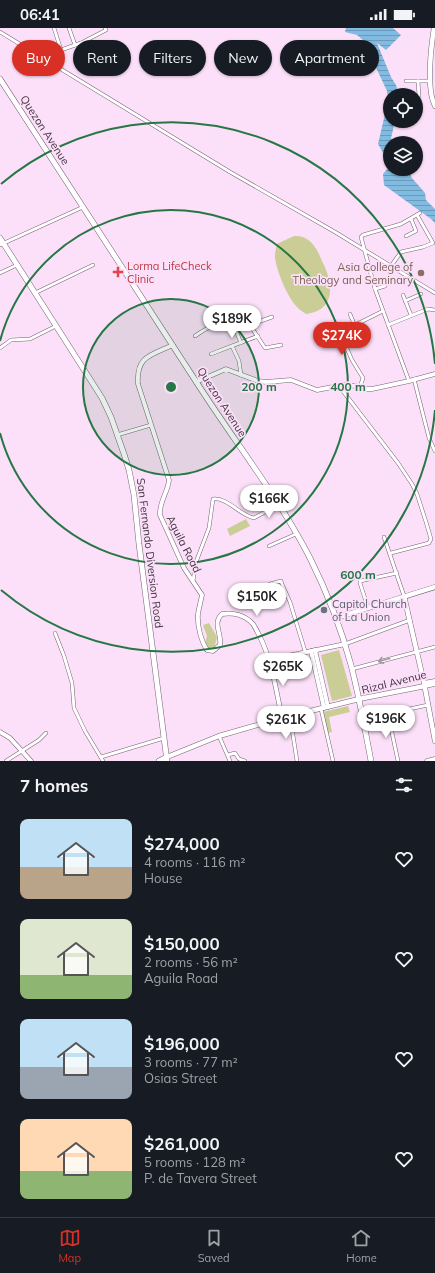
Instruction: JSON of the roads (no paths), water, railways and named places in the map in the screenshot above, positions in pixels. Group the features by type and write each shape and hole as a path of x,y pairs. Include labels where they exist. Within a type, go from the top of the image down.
{"main road":[{"path":"434,28 433,63 430,82 431,98 435,106"},
{"name":"Quezon Avenue","path":"0,79 296,534 319,577 345,644 359,699 370,761"},
{"name":"San Fernando Diversion Road","path":"0,238 2,245 17,265 102,398 129,470 134,496 167,759"},
{"path":"336,618 435,587"},
{"path":"404,596 417,651 435,741"},
{"name":"Rizal Avenue","path":"167,759 219,736 364,697 424,685"},
{"path":"159,761 167,759"}],"street":[{"path":"54,28 61,50 73,46"},
{"path":"69,28 73,40"},
{"path":"87,40 106,30 105,28"},
{"path":"0,32 230,172 435,293"},
{"path":"406,81 430,82"},
{"path":"418,81 418,88"},
{"path":"2,245 83,206"},
{"path":"391,266 401,252 433,243 433,240 418,214 401,224 362,235 361,238 382,311 411,380 429,438 435,451"},
{"path":"406,236 416,231 411,219"},
{"path":"0,273 17,265"},
{"path":"35,293 93,265"},
{"path":"375,288 385,286"},
{"path":"403,294 411,315"},
{"path":"405,300 421,294"},
{"path":"388,325 431,308 435,310"},
{"path":"355,325 382,311"},
{"path":"350,314 357,331"},
{"path":"252,327 258,322 272,317"},
{"path":"246,319 265,348 281,345"},
{"path":"195,336 206,328 216,325 232,324 241,343"},
{"path":"0,348 12,340 30,339 56,326"},
{"path":"211,354 258,336"},
{"path":"344,342 352,360 363,378 360,387"},
{"name":"Aguila Road","path":"173,345 148,356 139,368 138,374 138,384 169,480 159,508 160,515 184,568 202,595 198,622 203,643 207,650 213,651 220,645 217,625 218,618 223,614 235,613 254,625 266,649 269,660"},
{"path":"232,346 239,362 241,375"},
{"path":"196,382 226,369 258,381 266,382 291,380 317,390 338,385 349,385 372,389 435,374"},
{"path":"338,385 407,475 417,494 426,522 431,539 430,544 391,553"},
{"path":"117,435 150,425"},
{"path":"193,581 196,562 209,528 213,500 219,499 250,518 254,518 278,505"},
{"path":"269,546 296,534"},
{"path":"384,537 391,553 404,596"},
{"path":"368,608 360,581 397,573"},
{"path":"270,584 280,581 282,584 290,602 305,652"},
{"path":"282,718 269,660 345,644 410,620"},
{"path":"55,633 72,683 74,708 85,731 103,761"},
{"path":"352,669 435,647"},
{"path":"313,650 333,761"},
{"name":"Rizal Avenue","path":"424,685 435,681"},
{"name":"Rizal Avenue","path":"424,685 435,684"},
{"path":"363,719 428,705"},
{"path":"388,714 398,761"},
{"path":"290,716 297,761"},
{"path":"0,732 10,738 31,761"},
{"path":"6,761 39,740 46,733"},
{"path":"219,736 230,761"},
{"path":"101,757 164,738"},
{"path":"228,755 235,753 239,759 245,761"},
{"path":"427,761 435,759"}],"water":[{"path":"346,28 393,28 401,35 386,50 379,45 379,40 363,40 357,35 345,32"},
{"path":"379,48 397,88 386,88 379,74"},
{"path":"383,122 383,128 394,128 392,136 383,136 383,153 378,144"},
{"path":"383,176 411,176 425,193 426,200 435,209 435,223 431,219 384,185"}],"place":[{"name":"Lorma LifeCheck Clinic","path":"118,272"},
{"name":"Asia College of Theology and Seminary","path":"421,273"},
{"name":"Capitol Church of La Union","path":"324,610"}]}
